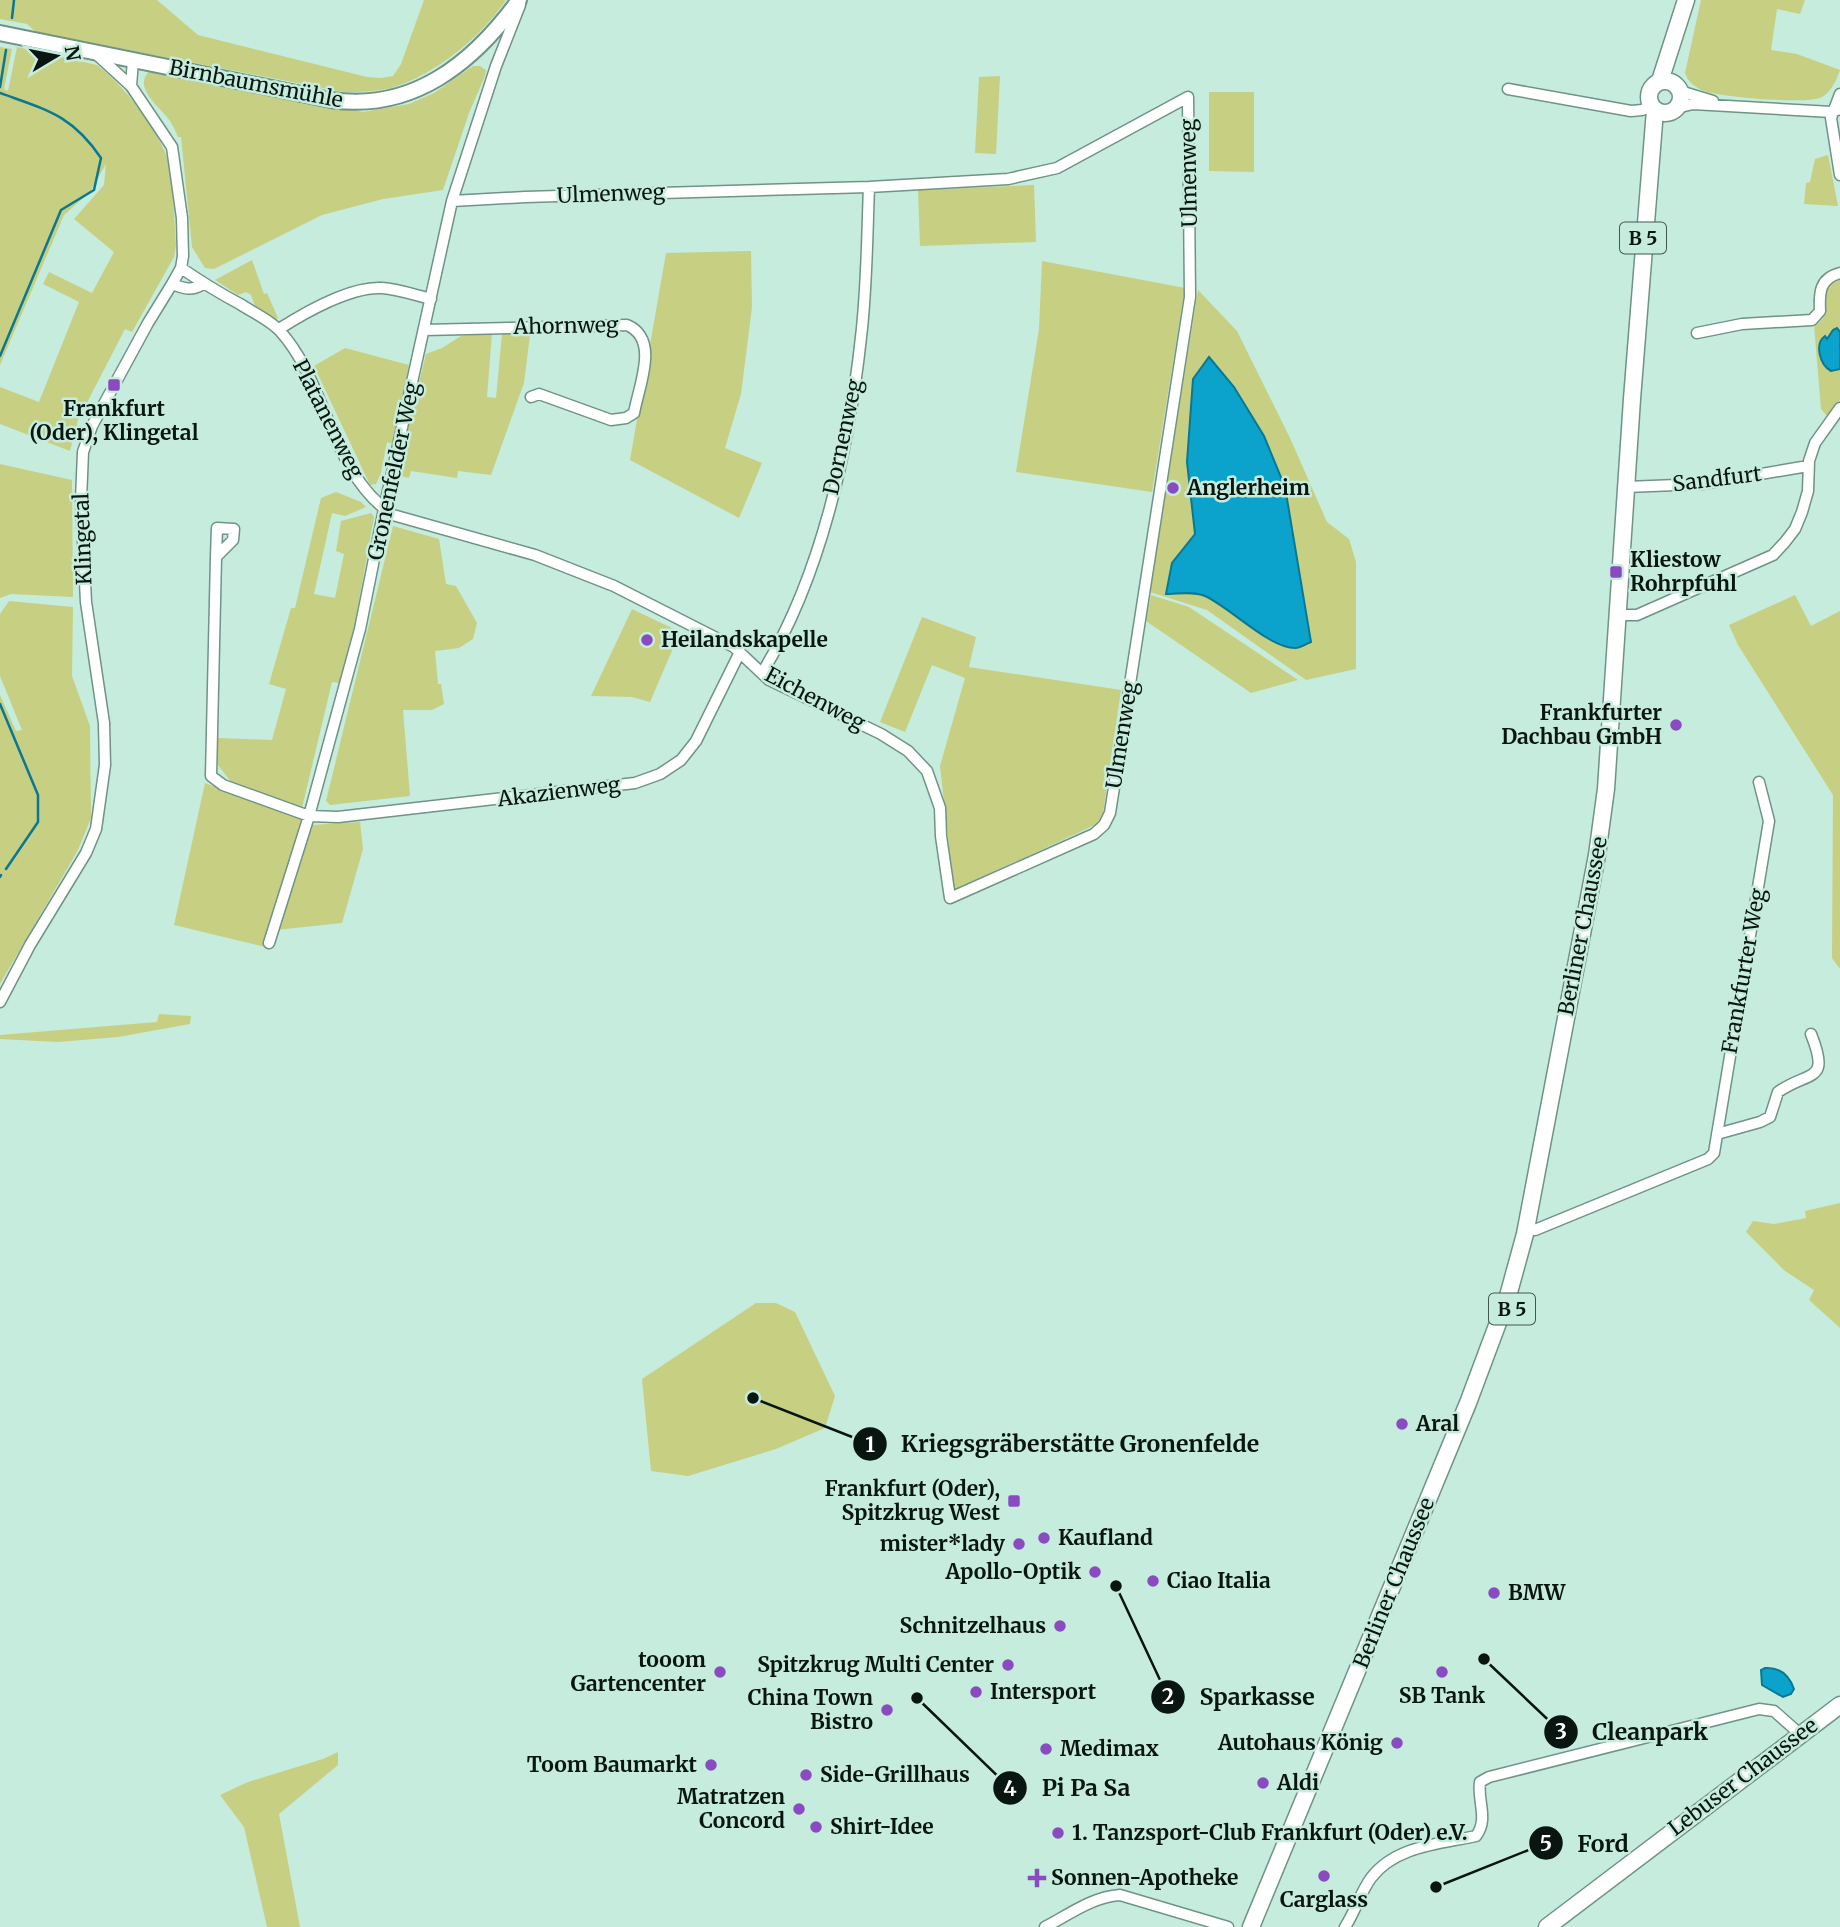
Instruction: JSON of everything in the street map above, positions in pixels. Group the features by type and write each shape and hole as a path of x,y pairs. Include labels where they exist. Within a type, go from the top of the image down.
{"main road":[{"name":"Birnbaumsmühle","path":"0,33 331,100 364,103 411,92 436,81 456,67 493,33 520,0"},
{"path":"1671,85 1653,86 1649,94 1663,109 1680,100 1671,85 1686,0"},
{"name":"Berliner Chaussee","path":"1261,1927 1509,1317 1521,1280 1602,826 1645,223 1663,109"},
{"name":"Berliner Chaussee","path":"1251,1927 1468,1403 1529,1231"},
{"name":"Lebuser Chaussee","path":"1547,1927 1840,1705"}],"street":[{"name":"Gronenfelder Weg","path":"269,943 309,816 360,629 452,201 520,0"},
{"name":"Klingetal","path":"0,1002 30,945 86,853 96,829 105,765 105,744 86,602 81,500 83,452 97,416 181,268 183,256 182,218 172,147 131,86 94,52"},
{"path":"131,86 133,60"},
{"path":"1671,85 1724,105"},
{"path":"1508,89 1631,111 1684,105 1724,105 1836,111"},
{"path":"1840,94 1834,145 1840,175"},
{"name":"Ulmenweg","path":"452,201 869,187 1008,179 1057,168 1188,97 1190,297 1110,813 1104,825 1094,834 950,898"},
{"name":"Dornenweg","path":"762,673 800,595 817,549 840,463 861,337 869,187"},
{"name":"Platanenweg","path":"181,268 279,329 309,374 336,439 358,481 384,509"},
{"path":"1697,334 1742,324 1812,320 1820,311 1820,290 1824,281 1840,273"},
{"path":"172,284 194,289 203,284"},
{"path":"279,329 319,307 366,289 382,288 431,299"},
{"name":"Ahornweg","path":"424,330 627,325 642,335 647,348 634,412 626,418 611,420 539,394 531,397"},
{"path":"1618,615 1637,615 1773,555 1795,529 1808,491 1808,466 1815,443 1840,408"},
{"name":"Sandfurt","path":"1626,487 1702,484 1808,466"},
{"name":"Eichenweg","path":"384,509 393,515 535,555 614,586 734,647 769,680 881,734 908,751 928,771 940,808 950,898"},
{"path":"216,557 211,776 223,785 309,816"},
{"name":"Akazienweg","path":"309,816 338,817 635,783 660,774 681,760 696,741 740,652"},
{"name":"Frankfurter Weg","path":"1529,1231 1708,1159 1714,1153 1769,821 1759,782"},
{"path":"1717,1134 1770,1117 1779,1092 1815,1073 1819,1054 1811,1034"},
{"path":"1345,1927 1372,1877 1392,1858 1409,1851 1476,1836 1482,1829 1483,1819 1478,1792 1480,1782 1489,1777 1759,1709 1774,1711 1800,1734"},
{"path":"1045,1927 1091,1901 1120,1895 1228,1927"}],"green space":[{"path":"0,0 157,0 198,35 367,77 381,78 393,76 401,64 424,0 506,0 470,41 424,74 391,88 343,92 36,32 27,24 0,19"},
{"path":"1701,0 1805,0 1800,14 1777,9 1771,50 1797,54 1840,70 1831,89 1822,97 1814,99 1783,100 1727,96 1695,86 1685,73"},
{"path":"0,47 12,49 4,89 8,91 17,47 97,65 140,110 165,151 169,164 176,245 174,257 132,332 125,329 78,420 70,451 0,424 0,387 39,402 79,302 43,284 49,272 92,293 114,252 74,219 104,185 106,164 90,192 64,215 0,365"},
{"path":"473,66 486,70 485,76 469,113 443,190 383,199 322,215 214,269 205,268 192,247 181,137 178,137 145,88 146,76 151,70 363,112 409,104 434,93"},
{"path":"1000,76 996,154 975,153 979,77"},
{"path":"1209,92 1254,92 1254,172 1209,171"},
{"path":"1828,155 1838,206 1804,204 1806,183 1810,182 1815,159"},
{"path":"1034,185 1036,242 920,246 918,190"},
{"path":"751,251 752,307 741,394 725,448 762,463 739,518 630,460 666,253"},
{"path":"252,260 264,294 267,293 278,318 275,320 255,306 251,295 246,292 238,295 215,280"},
{"path":"1042,261 1185,288 1152,492 1016,472 1039,329"},
{"path":"1840,279 1840,400 1827,416 1821,409 1814,325 1824,314 1828,287"},
{"path":"1198,290 1237,331 1290,438 1327,522 1349,539 1356,562 1356,669 1306,680 1207,610 1150,592","holes":["1209,358 1234,387 1264,436 1285,487 1265,637 1237,615 1202,594 1166,594 1172,563 1195,534 1187,462 1193,379"]},
{"path":"492,333 487,397 496,398 502,334 530,335 524,383 491,475 458,471 457,478 411,471 409,478 397,475 426,354 461,336"},
{"path":"345,348 409,365 393,444 387,442 376,484 370,485 314,366"},
{"path":"0,464 72,480 73,597 11,594 0,598"},
{"path":"336,492 361,502 366,507 345,516 332,513 314,594 335,598 344,554 336,551 341,521 371,513 374,517 355,622 339,683 332,682 302,808 232,783 217,764 218,738 272,740 286,689 269,684 291,608 295,608 321,498"},
{"path":"393,526 439,539 446,584 456,586 477,623 473,639 459,648 435,651 438,684 441,684 444,704 432,710 403,710 410,796 330,805 326,801"},
{"path":"1151,595 1189,607 1298,680 1251,693 1146,621"},
{"path":"1795,595 1811,626 1840,611 1840,969 1832,958 1833,795 1738,645 1729,625"},
{"path":"9,601 73,607 72,676 90,726 91,818 78,850 0,984 0,695 16,731 22,730 0,676 0,614"},
{"path":"632,609 680,632 650,702 632,697 591,696"},
{"path":"922,617 976,637 969,667 1121,690 1103,813 1097,824 954,890 940,766 965,678 932,665 905,732 880,722"},
{"path":"205,783 302,818 265,947 174,925"},
{"path":"360,822 363,849 342,923 276,930 312,825"},
{"path":"159,1014 191,1016 190,1024 118,1037 58,1042 0,1039 0,1035 157,1022"},
{"path":"1840,1203 1840,1328 1809,1300 1814,1290 1785,1271 1746,1232 1753,1221 1774,1224 1806,1218 1805,1211"},
{"path":"756,1303 776,1303 795,1312 835,1396 825,1428 776,1449 688,1476 651,1471 642,1379"},
{"path":"338,1752 338,1765 279,1814 300,1927 267,1927 244,1827 220,1795 248,1782"}],"water":[{"path":"1837,328 1840,332 1840,369 1831,371 1821,359 1819,349 1825,336 1827,339"},
{"path":"1209,357 1234,387 1264,436 1285,487 1311,642 1299,647 1274,642 1201,594 1166,594 1172,563 1195,534 1187,462 1193,379"},
{"path":"1775,1669 1787,1676 1794,1689 1791,1694 1783,1697 1762,1685 1761,1670"}],"waterway":[{"path":"12,18 14,0"},
{"path":"0,87 6,50"},
{"path":"0,93 45,110 69,123 101,158 94,190 61,210 0,356"},
{"path":"0,704 38,795 38,822 6,869"}],"place":[{"name":"Frankfurt (Oder), Klingetal","path":"114,385"},
{"name":"Anglerheim","path":"1173,488"},
{"name":"Kliestow Rohrpfuhl","path":"1616,572"},
{"name":"Heilandskapelle","path":"647,640"},
{"name":"Frankfurter Dachbau GmbH","path":"1676,725"},
{"name":"Kriegsgräberstätte Gronenfelde","path":"753,1398"},
{"name":"Aral","path":"1402,1424"},
{"name":"Frankfurt (Oder), Spitzkrug West","path":"1014,1501"},
{"name":"Kaufland","path":"1044,1538"},
{"name":"mister*lady","path":"1019,1544"},
{"name":"Apollo-Optik","path":"1095,1572"},
{"name":"Ciao Italia","path":"1153,1581"},
{"name":"Sparkasse","path":"1116,1586"},
{"name":"BMW","path":"1494,1593"},
{"name":"Schnitzelhaus","path":"1060,1626"},
{"name":"Cleanpark","path":"1484,1659"},
{"name":"Spitzkrug Multi Center","path":"1008,1665"},
{"name":"tooom Gartencenter","path":"720,1672"},
{"name":"SB Tank","path":"1442,1672"},
{"name":"Intersport","path":"976,1692"},
{"name":"Pi Pa Sa","path":"917,1698"},
{"name":"China Town Bistro","path":"887,1710"},
{"name":"Autohaus König","path":"1397,1743"},
{"name":"Medimax","path":"1046,1749"},
{"name":"Toom Baumarkt","path":"711,1765"},
{"name":"Side-Grillhaus","path":"806,1775"},
{"name":"Aldi","path":"1263,1783"},
{"name":"Matratzen Concord","path":"799,1809"},
{"name":"Shirt-Idee","path":"816,1827"},
{"name":"1. Tanzsport-Club Frankfurt (Oder) e.V.","path":"1058,1833"},
{"name":"Carglass","path":"1324,1876"},
{"name":"Sonnen-Apotheke","path":"1037,1878"},
{"name":"Ford","path":"1436,1887"}]}
